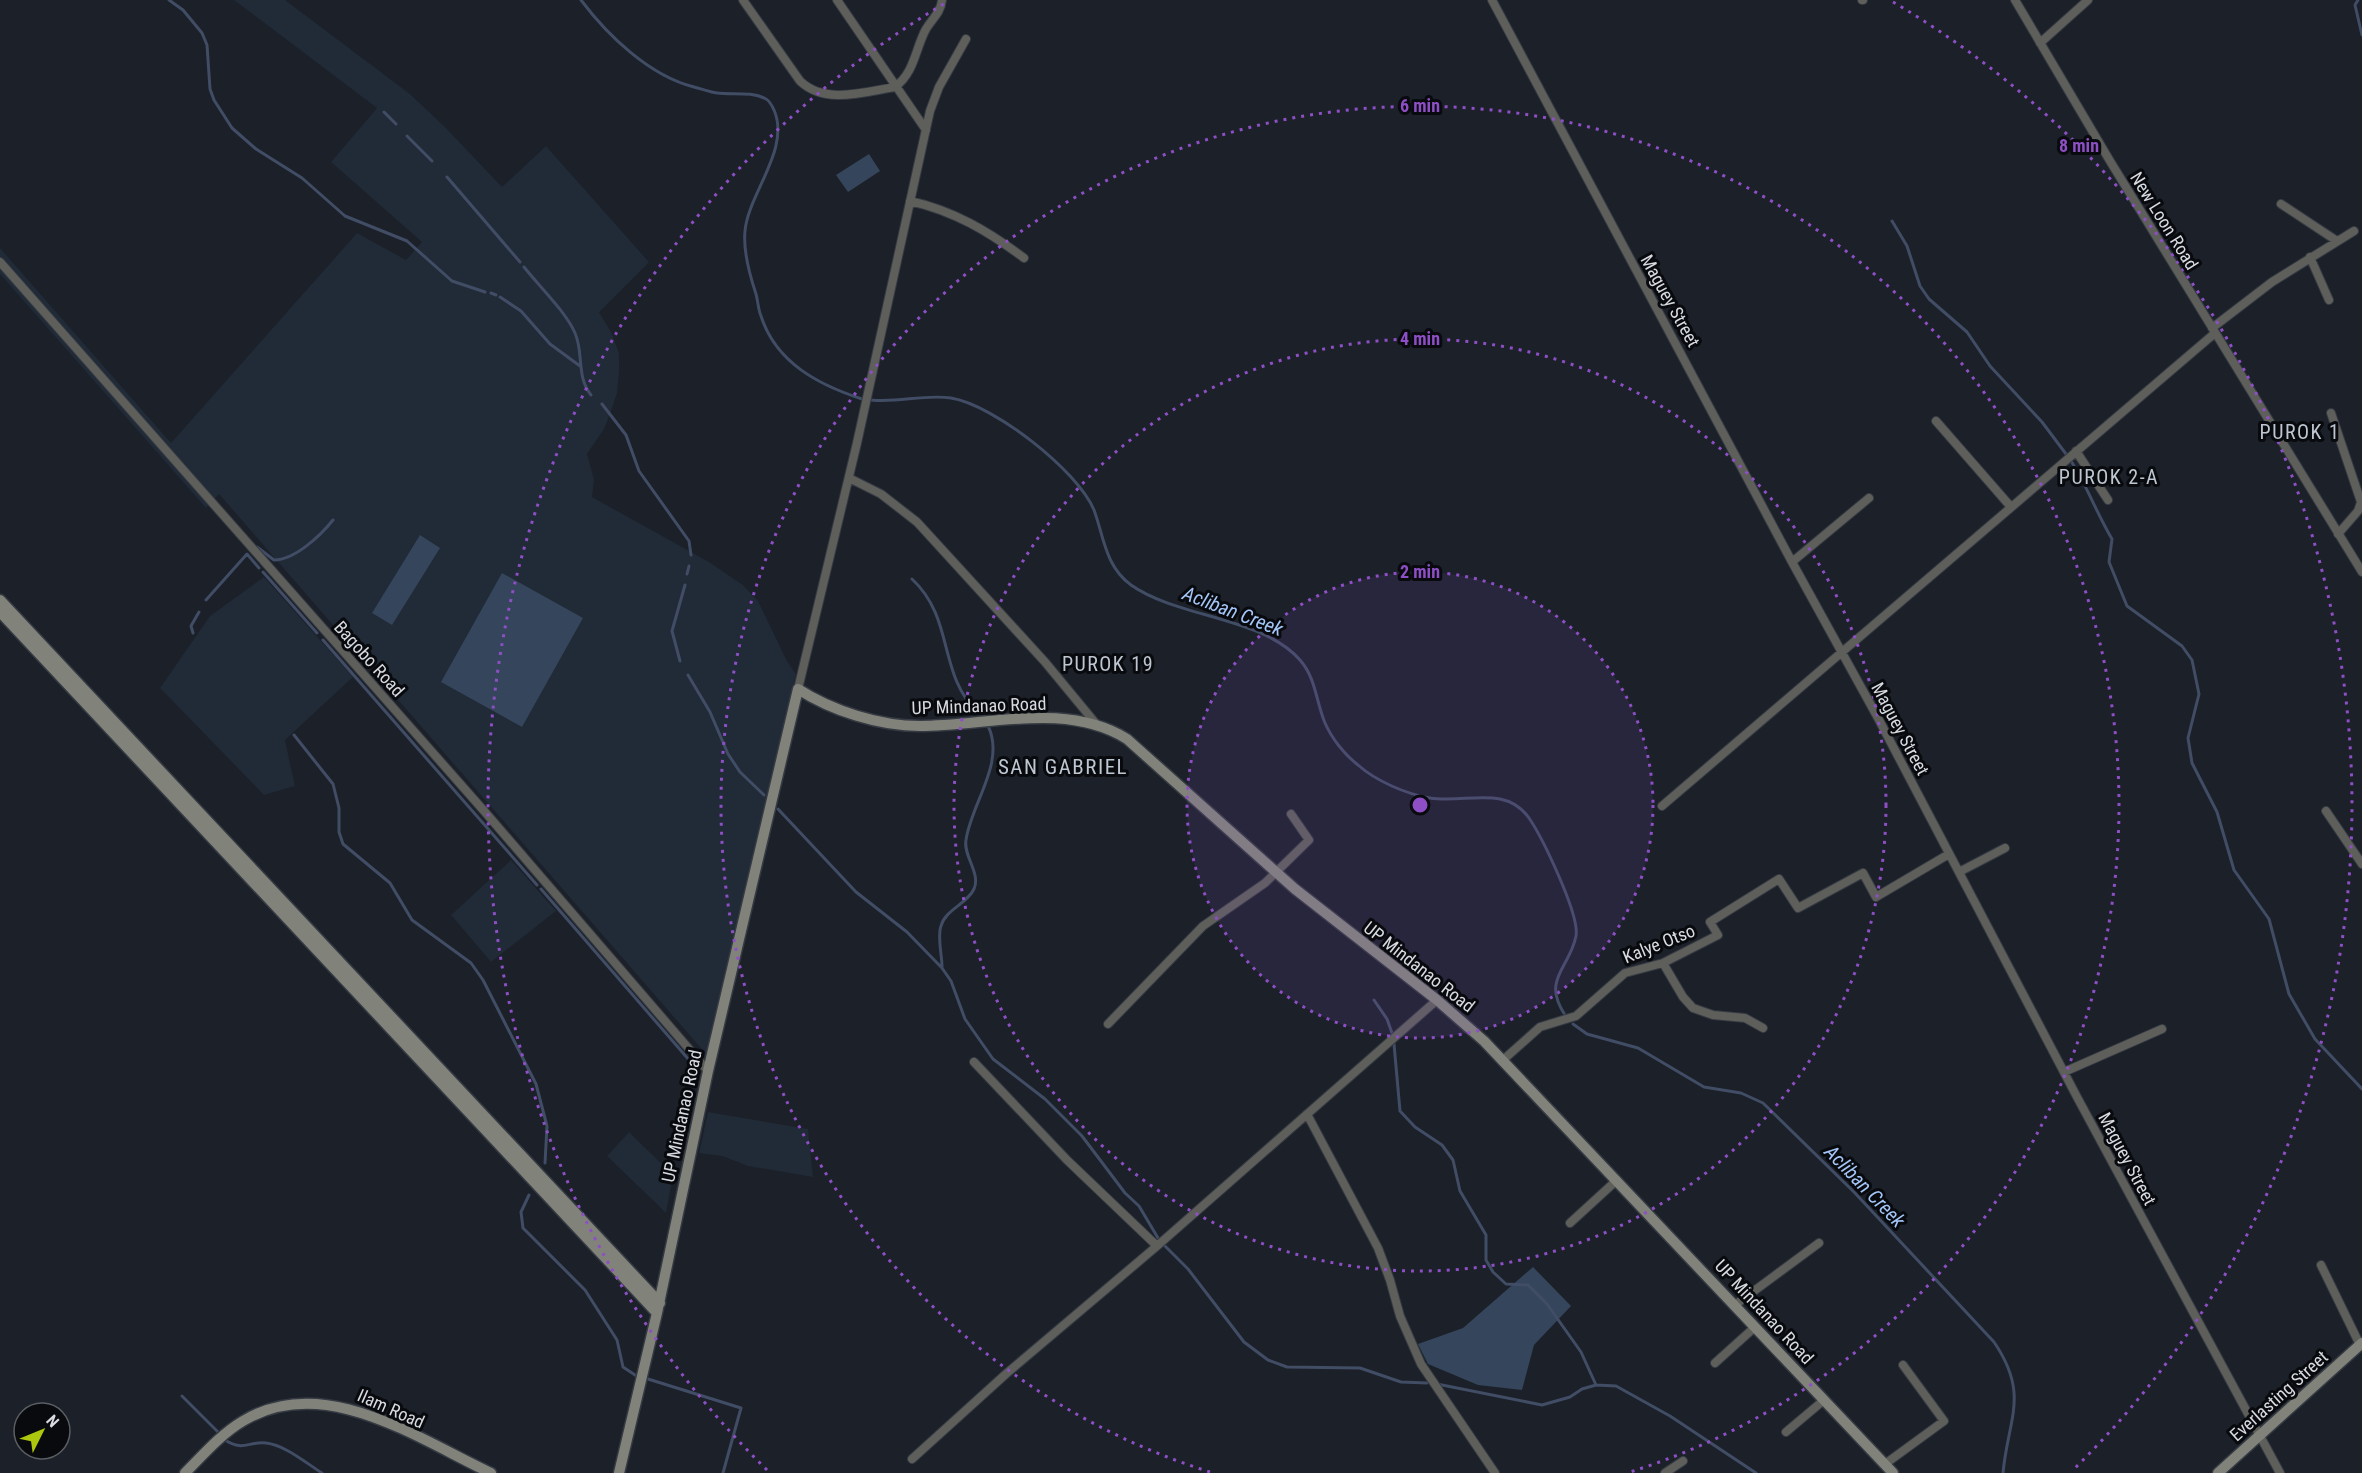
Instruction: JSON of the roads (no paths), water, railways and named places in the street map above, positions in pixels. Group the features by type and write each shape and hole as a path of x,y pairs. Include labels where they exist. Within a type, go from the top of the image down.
{"street":[{"path":"743,0 776,49 810,91 827,96 895,87 912,68 926,29 941,8 942,0"},
{"path":"837,0 926,130"},
{"name":"Maguey Street","path":"1492,0 2280,1473"},
{"name":"New Loon Road","path":"2014,0 2362,572"},
{"path":"2040,43 2088,0"},
{"path":"797,693 849,478 926,130 939,87 966,39"},
{"path":"910,201 952,214 976,225 1024,258"},
{"path":"2281,204 2337,241"},
{"path":"1662,807 2214,330 2310,257 2354,231"},
{"path":"2310,257 2329,300"},
{"name":"Bagobo Road","path":"3,265 478,804 708,1071"},
{"path":"2331,413 2360,486 2361,506 2338,534"},
{"path":"1936,421 2011,507"},
{"path":"2076,451 2108,500"},
{"path":"849,478 881,494 917,522 1052,670 1097,725"},
{"path":"1792,562 1869,498"},
{"path":"0,600 19,626 658,1308"},
{"path":"0,612 19,626"},
{"name":"UP Mindanao Road","path":"619,1473 658,1308 708,1071 797,693 865,717 898,724 919,726 1027,719 1097,725 1127,739 1276,872 1437,1000 1503,1060 1893,1473"},
{"path":"2326,811 2362,864"},
{"path":"1108,1024 1203,926 1254,891 1309,840 1291,814"},
{"path":"1959,872 2005,848"},
{"name":"Kalye Otso","path":"1503,1060 1540,1027 1576,1016 1625,973 1663,963 1718,935 1710,921 1779,879 1798,908 1863,873 1876,897 1949,854"},
{"path":"1663,963 1683,997 1693,1008 1713,1015 1745,1018 1763,1028"},
{"path":"912,1459 1007,1373 1157,1246 1437,1000"},
{"path":"2064,1072 2162,1029"},
{"path":"974,1062 1053,1146 1157,1246"},
{"path":"1307,1114 1378,1248 1400,1316 1421,1364 1495,1473"},
{"path":"1570,1223 1617,1180"},
{"path":"1735,1305 1819,1243"},
{"path":"2321,1265 2361,1344"},
{"path":"1715,1364 1755,1327"},
{"name":"Everlasting Street","path":"2218,1473 2361,1344"},
{"path":"1885,1464 1944,1421 1903,1365"},
{"path":"1786,1432 1824,1400"},
{"name":"Ilam Road","path":"185,1473 244,1420 268,1411 302,1403 347,1407 491,1473"},
{"path":"1665,1473 1683,1461"}],"waterway":[{"path":"169,0 183,10 202,33 207,45 210,89 214,100 232,128 256,149 302,178 345,216 407,241 452,281 485,292"},
{"name":"Acliban Creek","path":"581,0 631,53 662,74 678,82 708,91 755,95 770,102 778,125 777,140 773,156 753,202 745,231 745,247 760,313 777,347 801,370 830,387 862,399"},
{"path":"2358,0 2355,5 2362,35"},
{"path":"384,112 396,124"},
{"path":"407,136 432,161"},
{"path":"447,177 520,262"},
{"path":"1892,221 1907,246 1920,286 1929,299 1967,332 1990,366 2042,422 2066,454"},
{"path":"524,267 571,325 578,341 583,381 591,395"},
{"path":"491,293 496,295"},
{"path":"500,297 521,311 550,344 580,366"},
{"name":"Acliban Creek","path":"871,400 951,398 969,403 1011,426 1053,459 1085,494 1094,510 1111,560 1122,577 1131,585 1172,605 1243,626 1265,635 1284,646 1300,660 1309,674 1331,735 1348,756 1365,771 1392,786 1421,796 1443,799 1496,798 1508,801 1519,808 1529,818 1551,858 1576,926 1573,947 1556,983 1558,1003 1565,1015"},
{"path":"602,404 626,435 639,471 689,541 691,555"},
{"path":"2071,461 2112,539 2109,562 2127,606 2182,646 2192,660 2199,694 2188,738 2192,763 2217,812 2234,870 2269,919 2289,994 2315,1039 2362,1089"},
{"path":"257,547 274,560 282,559 307,546 333,520"},
{"path":"206,600 247,554 259,568"},
{"path":"687,574 689,566"},
{"path":"263,572 317,633"},
{"path":"912,579 926,595 935,611 956,681 978,713"},
{"path":"680,661 672,631 685,585"},
{"path":"193,633 191,626 199,612"},
{"path":"323,640 537,885"},
{"path":"688,675 710,712 728,754 740,772 764,795"},
{"path":"942,967 940,930 943,920 971,894 976,883 966,840 969,826 986,783 993,754 988,726"},
{"path":"294,735 333,784 339,808 339,832 343,844 390,883 412,920 471,963 483,980 536,1084 547,1126 545,1163"},
{"path":"778,809 856,892 907,932 942,968 951,981 965,1019 993,1059 1045,1099 1082,1136 1125,1193 1139,1206 1158,1238"},
{"path":"541,889 696,1068"},
{"path":"1374,1000 1387,1019 1392,1033"},
{"name":"Acliban Creek","path":"1573,1024 1587,1034 1638,1048 1704,1087 1741,1093 1763,1103 1854,1192 1994,1342 2005,1361 2014,1392 2014,1407 2003,1473"},
{"path":"1394,1044 1400,1111 1415,1127 1442,1145 1453,1160 1460,1191 1486,1235 1486,1260 1493,1272 1506,1284 1528,1285 1547,1304 1581,1352 1596,1385"},
{"path":"529,1195 521,1212 523,1228 585,1290 617,1340 623,1367 638,1377"},
{"path":"1165,1246 1188,1269 1244,1342 1268,1360 1287,1367 1360,1368 1401,1382 1427,1383"},
{"path":"648,1379 741,1408 723,1473"},
{"path":"1437,1384 1542,1405 1570,1397 1582,1389 1596,1385 1616,1386 1670,1416 1756,1473"},
{"path":"182,1396 218,1432"},
{"path":"225,1440 242,1446 260,1443 273,1444 322,1473"}],"district":[{"name":"PUROK 1","path":"2300,432"},
{"name":"PUROK 2-A","path":"2109,477"},
{"name":"PUROK 19","path":"1108,664"},
{"name":"SAN GABRIEL","path":"1063,767"}]}
